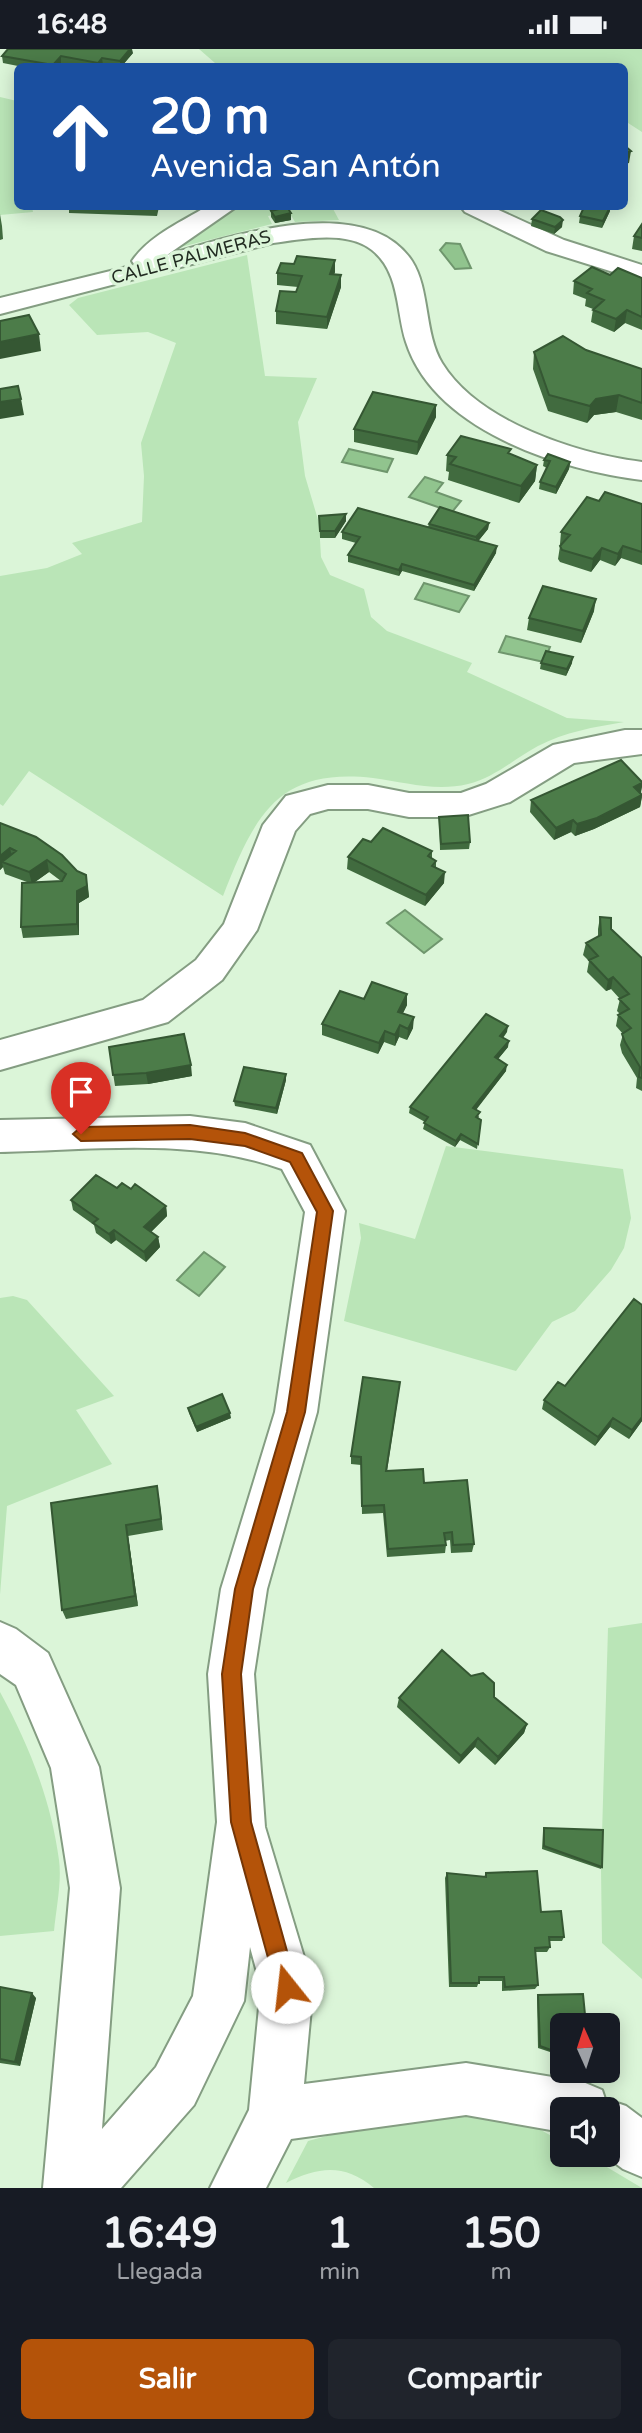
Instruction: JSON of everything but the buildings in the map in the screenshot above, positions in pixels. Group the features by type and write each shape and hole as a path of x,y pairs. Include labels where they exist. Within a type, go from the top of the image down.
{"street":[{"path":"130,274 165,243 218,210"},
{"path":"479,210 522,234 588,258 642,273"},
{"name":"CALLE PALMERAS","path":"0,306 290,232 356,233 380,241 393,251 401,264 428,363 449,388 480,414 545,448 626,470 642,471"},
{"path":"0,1055 155,1012 209,970 239,930 280,825 298,805 328,797 368,797 409,805 462,805 498,793 565,753 625,742 642,743"},
{"path":"0,1136 190,1132 245,1139 296,1157 325,1211 296,1412 244,1589 232,1674 241,1822 218,2001 176,2086 85,2188"},
{"path":"0,1645 32,1669 75,1767 95,1888 71,2188"},
{"path":"237,2188 275,2115 287,1987 241,1822"},
{"path":"275,2115 467,2089 550,2103"},
{"path":"620,2134 642,2150"}],"shaded area":[{"path":"199,49 642,49 642,132 628,123 628,63 215,63"},
{"path":"0,97 14,100 14,210 33,212 0,215"},
{"path":"234,210 334,210 339,220 295,222 289,212 268,216 272,224 169,250"},
{"path":"446,243 460,244 471,268 455,269 440,250"},
{"path":"247,255 265,376 317,378 298,422 305,476 319,523 321,557 330,575 364,589 371,617 387,631 472,663 467,672 567,718 624,722 548,741 495,773 468,784 432,787 373,778 340,777 313,781 291,790 273,804 259,821 234,868 223,896 29,771 3,806 0,804 0,576 47,568 82,554 72,543 142,522 144,476 141,443 176,343 148,332 97,335 69,305 78,298"},
{"path":"349,449 393,459 387,472 342,462"},
{"path":"425,477 443,483 436,492 461,501 452,512 409,497"},
{"path":"424,583 469,596 459,612 415,599"},
{"path":"506,636 550,647 544,662 499,652"},
{"path":"405,910 442,939 424,953 387,923"},
{"path":"446,1146 623,1169 631,1218 624,1248 611,1270 575,1311 552,1322 516,1371 344,1321 361,1238 359,1223 415,1239"},
{"path":"204,1252 225,1267 199,1296 177,1280"},
{"path":"13,1296 27,1300 114,1396 76,1410 112,1464 7,1506 0,1595 0,1298"},
{"path":"642,1623 642,1979 602,1943 601,1869 608,1628"},
{"path":"0,1692 29,1753 44,1794 55,1838 60,1868 54,1931 0,1936"},
{"path":"461,2109 527,2122 550,2135 550,2167 607,2167 642,2188 374,2188 352,2174 331,2170 309,2174 286,2183 308,2141 390,2119"}],"route":[{"path":"81,1134 190,1132 245,1139 296,1157 325,1211 296,1412 244,1589 232,1674 241,1822 287,1987"}]}
